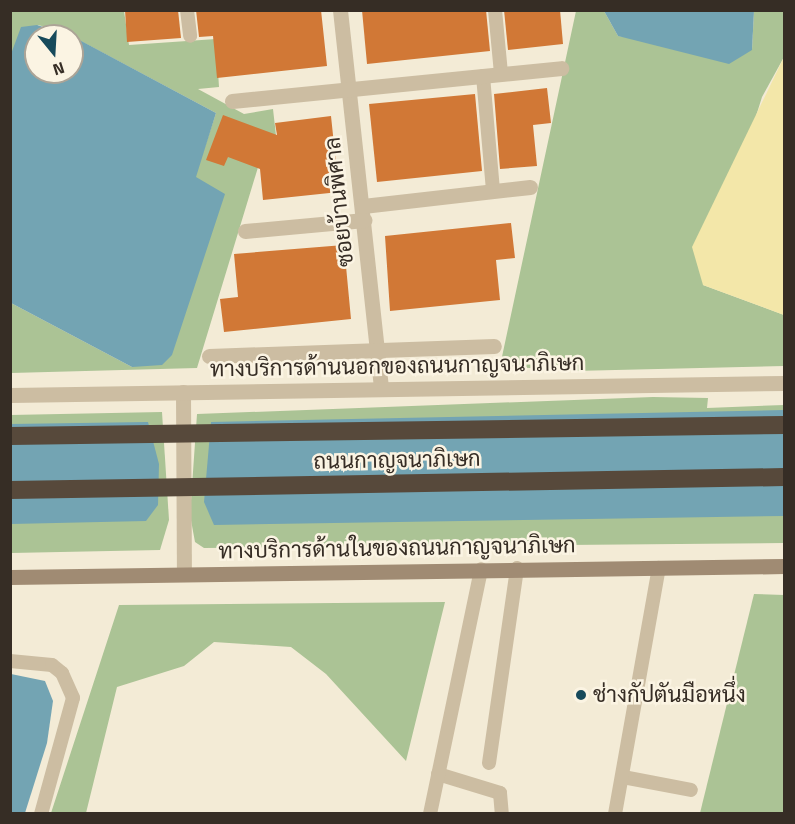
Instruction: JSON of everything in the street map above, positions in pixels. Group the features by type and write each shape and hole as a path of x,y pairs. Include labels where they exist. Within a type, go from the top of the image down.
{"highway":[{"name":"ถนนกาญจนาภิเษก","path":"10,436 784,425"},
{"name":"ถนนกาญจนาภิเษก","path":"10,490 784,477"}],"main road":[{"name":"ทางบริการด้านในของถนนกาญจนาภิเษก","path":"10,577 784,566"}],"street":[{"name":"ซอยบ้านพิศาล","path":"340,10 381,389"},
{"path":"232,101 561,68"},
{"path":"245,231 530,187"},
{"path":"209,356 376,352 494,346"},
{"name":"ทางบริการด้านนอกของถนนกาญจนาภิเษก","path":"10,395 784,383"},
{"path":"183,392 184,574"}],"lane":[{"path":"187,10 190,36"},
{"path":"495,10 501,74"},
{"path":"483,76 493,191"},
{"path":"489,763 517,568"},
{"path":"615,813 659,568"},
{"path":"430,813 481,569"},
{"path":"10,661 52,665 62,673 73,698 41,813"},
{"path":"438,774 495,790 504,803 502,813"},
{"path":"623,777 691,790"}],"green space":[{"path":"11,11 124,11 129,45 216,39 219,87 198,89 244,114 273,109 279,162 259,164 197,368 11,373 11,303 132,367 216,113 84,43 84,24 24,24 24,40 11,54"},
{"path":"576,11 604,11 618,36 752,50 754,11 784,11 784,57 762,97 703,285 784,315 784,366 573,371 500,366"},
{"path":"653,397 708,398 707,408 784,405 784,543 204,548 195,542 190,515 197,414"},
{"path":"162,412 169,520 160,550 11,553 10,415"},
{"path":"754,594 784,595 784,813 700,813"},
{"path":"445,602 406,761 326,674 291,647 214,642 184,666 117,687 86,813 51,813 119,605"}],"sand":[{"path":"784,57 784,315 703,285 692,247"}],"water":[{"path":"604,11 754,11 752,50 729,64 618,36"},
{"path":"21,27 24,27 24,84 84,84 84,42 216,113 196,177 225,194 172,355 162,365 132,367 11,303 11,54"},
{"path":"784,410 784,516 214,525 204,502 211,422"},
{"path":"148,422 159,464 158,505 146,521 11,524 10,424"},
{"path":"11,674 45,681 53,701 47,743 25,813 11,813"}],"building":[{"path":"125,10 178,10 181,38 127,42"},
{"path":"196,10 321,10 327,66 217,78 213,36 199,37"},
{"path":"362,10 486,10 490,51 367,64"},
{"path":"504,10 560,10 563,44 508,50"},
{"path":"547,88 551,123 533,125 537,166 500,169 494,94"},
{"path":"475,94 482,171 377,182 369,104"},
{"path":"223,115 277,135 275,123 331,116 339,192 263,200 260,169 228,157 224,166 206,160"},
{"path":"511,223 515,258 496,260 500,300 390,311 385,236"},
{"path":"344,245 351,319 224,332 220,299 238,297 234,254"}],"place":[{"name":"ช่างกัปตันมือหนึ่ง","path":"581,695"}]}
